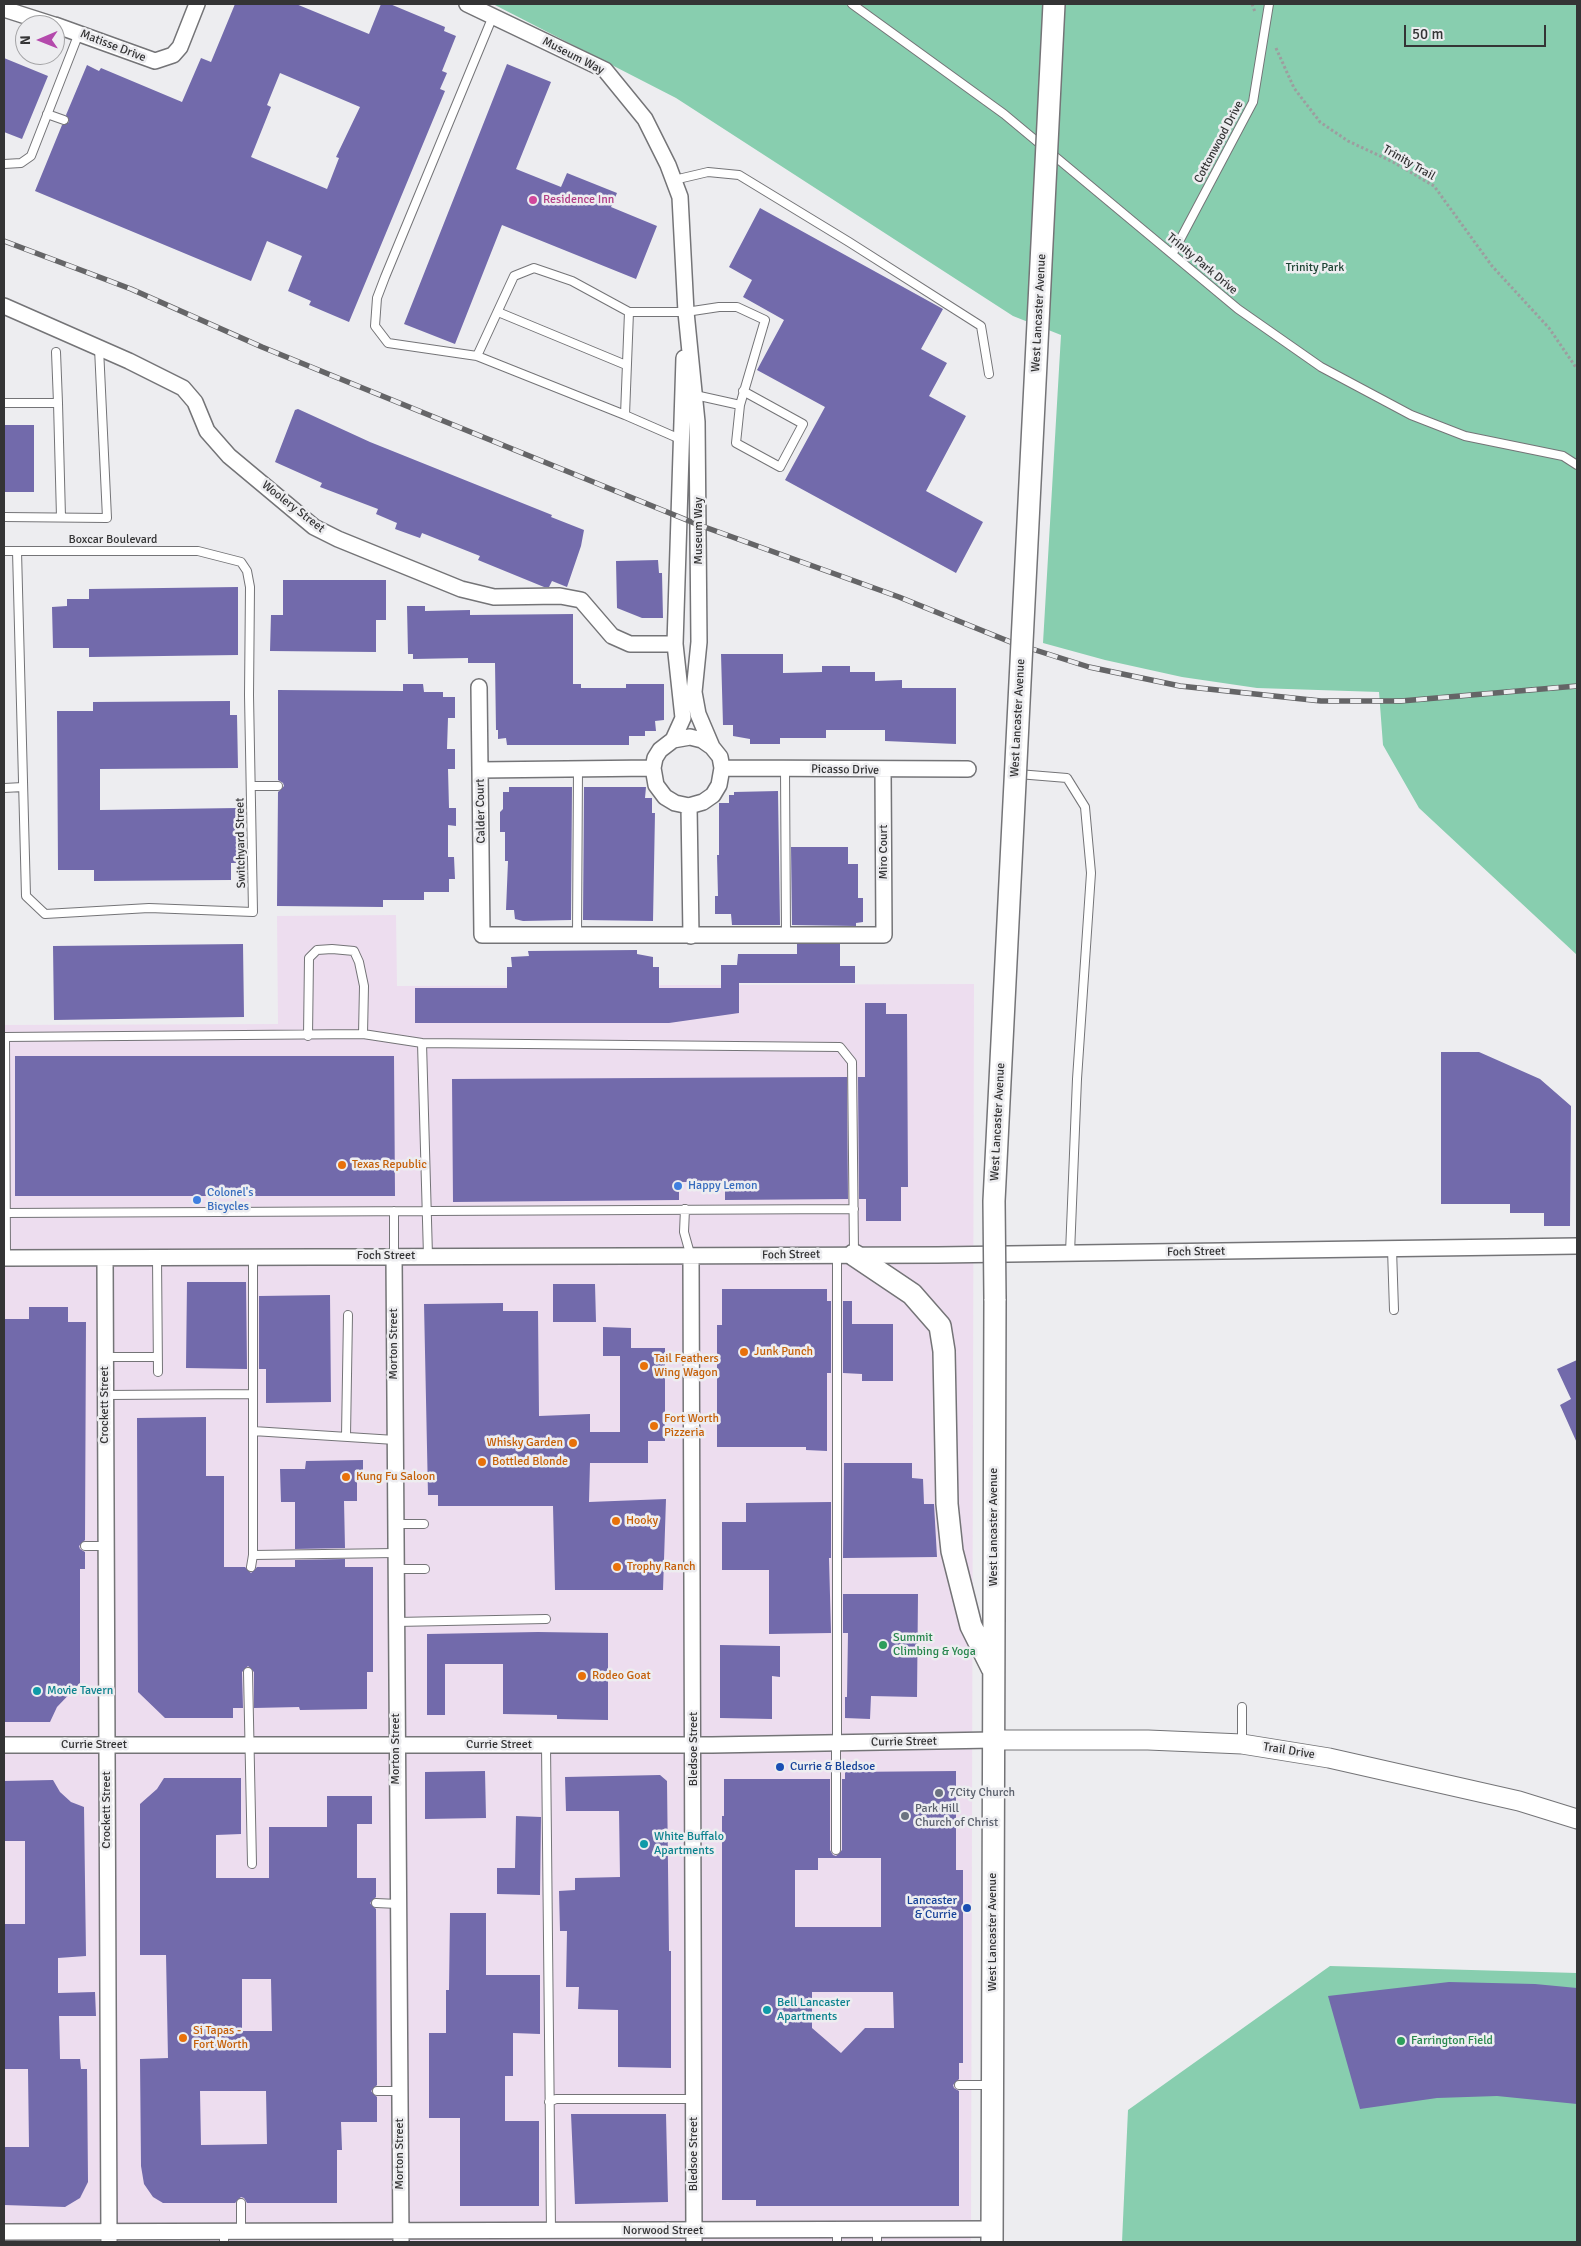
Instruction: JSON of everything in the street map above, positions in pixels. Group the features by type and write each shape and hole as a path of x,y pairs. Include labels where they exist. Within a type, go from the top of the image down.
{"main road":[{"name":"West Lancaster Avenue","path":"992,2236 994,1201 1054,4"},
{"path":"845,1255 912,1294 940,1326 944,1351 947,1504 952,1551 970,1626 994,1672"}],"street":[{"name":"Matisse Drive","path":"65,29 145,60 165,60 180,47 197,4"},
{"name":"Museum Way","path":"466,4 605,70 645,119 680,197 683,220 686,312 698,441 699,613 694,692 698,714 712,747"},
{"name":"Matisse Drive","path":"4,8 25,15"},
{"name":"Woolery Street","path":"4,306 183,388 195,402 207,431 229,456 314,527 338,539 460,589 494,597 560,596 581,600 612,636 630,644 675,644"},
{"name":"Museum Way","path":"673,740 683,718 675,644 680,439 686,312"},
{"name":"Calder Court","path":"479,687 482,935 577,936"},
{"path":"690,737 702,740 712,747 720,757 722,768 719,785 713,795 703,802 690,806 675,803 665,796 656,785 653,768 654,758 668,743 673,740 690,737"},
{"path":"480,770 653,768"},
{"name":"Picasso Drive","path":"722,768 968,769"},
{"name":"Miro Court","path":"786,934 884,935 883,770"},
{"path":"690,806 691,936"},
{"path":"577,936 786,934"},
{"name":"Foch Street","path":"5,1258 691,1257 1577,1246"},
{"name":"Morton Street","path":"394,1256 401,2237"},
{"name":"Bledsoe Street","path":"691,1257 694,1745 694,2236"},
{"name":"Crockett Street","path":"105,1258 109,2237"},
{"name":"Currie Street","path":"4,1745 694,1745 993,1740"},
{"name":"Trail Drive","path":"993,1740 1148,1740 1242,1744 1329,1758 1519,1801 1577,1820"},
{"name":"Norwood Street","path":"4,2232 109,2237 224,2237 241,2232 401,2237 515,2234 551,2231 694,2236 992,2236"}],"lane":[{"name":"Trinity Park Drive","path":"852,4 1004,114 1238,309 1320,367 1411,415 1465,436 1563,456 1577,465"},
{"name":"Cottonwood Drive","path":"1173,253 1253,102 1269,4"},
{"path":"492,16 377,298 375,326 388,343 477,356 680,439"},
{"path":"4,164 21,163 30,156 79,33"},
{"path":"47,114 64,120"},
{"path":"674,180 708,172 739,175 840,237 981,326 989,374"},
{"path":"477,356 514,276 534,268 572,281 629,312 686,312 719,307 737,307 765,320 744,391 740,405 736,442 780,467 803,424 744,391"},
{"path":"498,312 626,365"},
{"path":"625,415 629,312"},
{"path":"4,517 107,518 99,348"},
{"path":"56,352 60,517"},
{"path":"695,395 740,405"},
{"path":"4,403 58,403"},
{"name":"Boxcar Boulevard","path":"4,551 198,551 222,556"},
{"path":"4,788 23,788 17,551"},
{"name":"Switchyard Street","path":"23,788 26,896 45,914 149,908 253,912 250,587 247,571 241,562 222,556"},
{"path":"577,936 578,769"},
{"path":"785,769 786,934"},
{"path":"1015,774 1067,778 1085,807 1091,873 1077,1079 1070,1253"},
{"path":"251,786 278,786"},
{"path":"308,1036 309,958 317,950 332,949 354,951 359,962 364,986 363,1034"},
{"path":"5,1258 4,1037 308,1036 363,1034 422,1043 840,1047 852,1062 854,1209 845,1255 836,1850"},
{"path":"422,1043 428,1256"},
{"path":"5,1212 854,1209"},
{"path":"685,1210 684,1232 691,1257"},
{"path":"394,1211 394,1256"},
{"path":"1392,1249 1394,1310"},
{"path":"251,1567 253,1555 253,1257"},
{"path":"157,1258 158,1372"},
{"path":"346,1436 348,1315"},
{"path":"105,1357 157,1357"},
{"path":"106,1395 253,1394"},
{"path":"253,1431 395,1440"},
{"path":"395,1524 424,1524"},
{"path":"85,1546 106,1546"},
{"path":"253,1555 395,1553"},
{"path":"396,1569 425,1569"},
{"path":"396,1622 546,1618"},
{"path":"248,1672 252,1864"},
{"path":"1242,1707 1242,1744"},
{"path":"546,1745 551,2231"},
{"path":"376,1903 398,1904"},
{"path":"959,2085 992,2085"},
{"path":"377,2091 400,2091"},
{"path":"550,2102 556,2099 694,2099"},
{"path":"241,2203 241,2232"}],"path":[{"name":"Trinity Trail","path":"1252,4 1294,88 1320,122 1348,141 1393,162 1434,186 1492,266 1549,328 1577,369"}],"shaded area":[{"path":"396,915 397,986 974,984 971,2242 4,2242 4,1025 278,1024 277,916"}],"green space":[{"name":"Trinity Park","path":"493,4 1577,4 1577,955 1419,808 1383,745 1379,692 1257,688 1182,677 1105,660 1043,643 1061,335 1013,316 676,98"},
{"name":"Farrington Field","path":"1330,1966 1577,1973 1577,2242 1122,2242 1128,2110"}],"building":[{"path":"235,4 296,4 369,34 381,4 390,4 445,27 444,31 456,36 442,71 447,73 440,89 445,91 349,322 309,305 311,301 288,291 302,256 267,241 251,281 35,191 62,125 69,122 66,115 87,65 99,71 101,68 182,102 201,58 211,62","holes":["280,73 360,107 336,157 339,158 327,189 251,157 271,107 267,105"]},
{"path":"4,58 15,62 15,65 21,65 48,76 22,139 4,132"},
{"name":"Residence Inn","path":"507,64 551,82 516,169 561,187 567,173 617,193 611,207 657,226 636,279 502,225 455,344 404,324"},
{"path":"760,208 943,309 921,349 947,363 929,396 966,416 926,491 983,522 956,573 785,480 825,407 757,370 784,320 743,297 752,280 729,267"},
{"path":"298,409 370,442 552,515 551,517 584,530 581,546 567,587 552,581 549,587 544,587 478,560 480,556 422,533 420,538 395,529 397,523 376,514 378,509 320,487 322,483 275,462 295,410"},
{"path":"4,425 34,425 34,492 4,492"},
{"path":"658,560 659,573 662,573 663,618 642,618 617,608 616,561"},
{"path":"283,580 386,580 386,620 376,620 376,652 270,651 271,615 283,615"},
{"path":"238,587 238,655 89,657 89,648 53,648 52,607 67,606 67,599 89,599 89,589"},
{"path":"407,606 425,606 425,611 470,610 470,615 573,614 573,684 581,684 581,688 626,688 626,684 664,684 664,720 655,721 656,731 645,731 645,736 629,736 629,745 507,745 506,738 498,739 498,730 496,730 495,663 468,663 468,658 413,659 413,654 408,654"},
{"path":"721,654 783,654 783,673 822,672 822,666 850,666 850,672 875,672 875,681 902,680 902,688 956,688 956,744 885,741 885,730 826,730 826,738 780,738 780,744 750,744 750,739 733,736 733,725 723,725"},
{"path":"403,684 423,684 424,692 443,692 443,697 455,697 455,718 448,718 447,749 455,749 455,769 448,769 449,808 456,808 456,826 448,825 448,857 454,857 455,879 449,879 449,892 424,892 424,900 383,900 383,907 277,906 278,792 284,786 278,780 278,690 403,691"},
{"path":"230,701 230,715 237,715 238,768 100,769 100,810 238,808 238,863 231,863 231,880 94,881 94,870 58,870 57,711 93,711 93,702"},
{"path":"509,787 572,787 571,920 523,921 515,919 514,910 506,910 508,861 505,861 505,832 500,832 500,812 503,809 503,792 509,792"},
{"path":"584,787 646,787 645,798 652,798 652,813 655,813 653,921 583,920"},
{"path":"778,791 780,925 732,925 731,914 715,914 715,896 718,896 719,803 729,803 729,795 734,795 734,792"},
{"path":"791,847 848,847 848,864 858,864 858,898 863,898 863,922 856,923 856,926 792,925"},
{"path":"243,944 244,1017 54,1020 53,946"},
{"path":"797,944 840,944 840,966 855,966 855,983 739,983 739,1013 669,1023 415,1023 415,988 507,988 507,967 512,967 511,957 529,956 528,951 637,950 637,954 653,957 653,967 659,967 659,988 721,988 721,965 737,965 738,954 797,954"},
{"path":"865,1003 886,1003 886,1014 907,1014 908,1187 901,1187 901,1221 866,1221 866,1199 859,1199 858,1077 865,1077"},
{"path":"1441,1052 1479,1052 1540,1079 1571,1106 1570,1226 1544,1226 1544,1213 1510,1213 1510,1204 1441,1204"},
{"path":"15,1056 394,1056 395,1196 15,1196"},
{"path":"847,1077 848,1199 725,1200 725,1182 679,1182 679,1200 453,1202 452,1079"},
{"path":"187,1282 246,1282 247,1369 186,1368"},
{"path":"553,1284 595,1284 596,1322 553,1322"},
{"path":"722,1289 827,1289 827,1301 831,1301 831,1373 827,1373 827,1451 806,1450 806,1447 717,1447 717,1325 722,1325"},
{"path":"330,1295 331,1402 266,1403 266,1369 259,1369 259,1296"},
{"path":"843,1301 852,1301 852,1324 893,1324 893,1381 862,1381 862,1374 843,1373"},
{"path":"503,1303 503,1311 538,1311 539,1416 590,1414 590,1432 620,1432 620,1356 603,1356 603,1327 631,1328 631,1348 665,1348 665,1441 648,1441 648,1463 590,1463 589,1502 666,1499 663,1590 555,1590 553,1506 438,1506 438,1495 428,1495 424,1304"},
{"path":"29,1307 68,1307 68,1322 86,1322 85,1540 79,1546 85,1552 85,1569 80,1569 80,1683 57,1707 50,1722 4,1722 4,1319 29,1319"},
{"path":"1577,1360 1577,1443 1560,1405 1571,1399 1557,1369"},
{"path":"206,1417 206,1476 224,1476 224,1567 245,1567 251,1573 257,1567 295,1567 295,1560 345,1559 345,1567 373,1567 373,1672 367,1672 367,1709 300,1710 299,1707 254,1708 254,1672 248,1666 242,1672 243,1708 233,1708 233,1718 165,1718 138,1692 137,1418"},
{"path":"363,1460 363,1481 357,1481 357,1501 344,1501 345,1548 295,1549 295,1502 281,1502 280,1469 305,1469 306,1461"},
{"path":"844,1463 912,1463 912,1478 923,1479 924,1504 934,1504 937,1557 843,1558"},
{"path":"831,1502 831,1558 829,1558 831,1633 769,1634 769,1570 722,1570 722,1522 746,1522 746,1503"},
{"name":"Summit Climbing & Yoga","path":"843,1594 918,1594 917,1697 871,1696 870,1719 845,1718 848,1633 843,1633"},
{"path":"608,1633 608,1720 557,1719 557,1715 503,1714 503,1664 445,1664 445,1715 427,1715 427,1634"},
{"path":"720,1645 780,1646 780,1677 772,1676 772,1719 720,1718"},
{"path":"485,1771 486,1818 425,1819 425,1772"},
{"name":"Bell Lancaster Apartments","path":"956,1771 956,1870 963,1870 963,2063 959,2063 959,2079 953,2085 959,2091 959,2206 756,2206 756,2200 722,2200 722,1816 724,1816 724,1779 830,1779 830,1850 836,1856 842,1850 842,1779 845,1779 845,1772","holes":["818,1858 881,1858 881,1927 795,1927 795,1870 818,1870","812,1992 893,1992 894,2028 865,2028 841,2053 812,2028"]},
{"path":"660,1775 667,1781 669,1951 671,1951 671,2068 618,2067 618,2010 578,2009 579,1987 566,1987 567,1931 560,1931 559,1891 575,1890 575,1878 620,1877 619,1811 566,1811 565,1777"},
{"path":"164,1778 241,1778 241,1834 216,1835 216,1878 269,1878 269,1827 327,1827 327,1796 372,1796 372,1824 357,1824 357,1878 376,1878 376,1897 370,1903 376,1909 377,2085 371,2091 377,2097 377,2122 341,2122 342,2150 337,2150 337,2203 247,2203 241,2197 235,2203 163,2203 153,2197 144,2184 141,2166 140,2059 168,2058 166,1955 140,1955 140,1804 157,1789","holes":["242,1979 271,1979 272,2031 242,2031","200,2091 266,2091 267,2144 201,2145"]},
{"path":"53,1780 60,1792 71,1802 84,1807 86,1956 58,1958 58,1993 95,1992 96,2016 59,2016 60,2059 80,2059 81,2069 87,2069 88,2182 80,2198 65,2207 4,2205 4,2147 29,2147 28,2069 4,2069 4,1924 25,1924 25,1841 4,1841 4,1781"},
{"path":"516,1816 541,1817 540,1895 497,1894 497,1868 515,1868"},
{"path":"450,1913 486,1913 486,1975 540,1975 540,2034 513,2033 513,2076 505,2076 505,2121 539,2121 539,2206 460,2206 460,2118 429,2118 429,2033 446,2033 446,1990 449,1990"},
{"path":"1449,1982 1535,1984 1577,1988 1577,2104 1497,2096 1437,2098 1360,2109 1328,1996"},
{"path":"571,2114 666,2114 668,2202 575,2204"}],"railway":[{"path":"4,241 131,289 262,347 699,525 899,597 1013,643 1089,667 1180,686 1321,701 1401,701 1577,686"}],"place":[{"name":"Residence Inn","path":"533,200"},
{"name":"Texas Republic","path":"342,1165"},
{"name":"Happy Lemon","path":"678,1186"},
{"name":"Colonel's Bicycles","path":"197,1200"},
{"name":"Junk Punch","path":"744,1352"},
{"name":"Tail Feathers Wing Wagon","path":"644,1366"},
{"name":"Fort Worth Pizzeria","path":"654,1426"},
{"name":"Whisky Garden","path":"573,1443"},
{"name":"Bottled Blonde","path":"482,1462"},
{"name":"Kung Fu Saloon","path":"346,1477"},
{"name":"Hooky","path":"616,1521"},
{"name":"Trophy Ranch","path":"617,1567"},
{"name":"Summit Climbing & Yoga","path":"883,1645"},
{"name":"Rodeo Goat","path":"582,1676"},
{"name":"Movie Tavern","path":"37,1691"},
{"name":"Currie & Bledsoe","path":"780,1767"},
{"name":"7City Church","path":"939,1793"},
{"name":"Park Hill Church of Christ","path":"905,1816"},
{"name":"White Buffalo Apartments","path":"644,1844"},
{"name":"Lancaster & Currie","path":"967,1908"},
{"name":"Bell Lancaster Apartments","path":"767,2010"},
{"name":"Si Tapas - Fort Worth","path":"183,2038"},
{"name":"Farrington Field","path":"1401,2041"}]}
